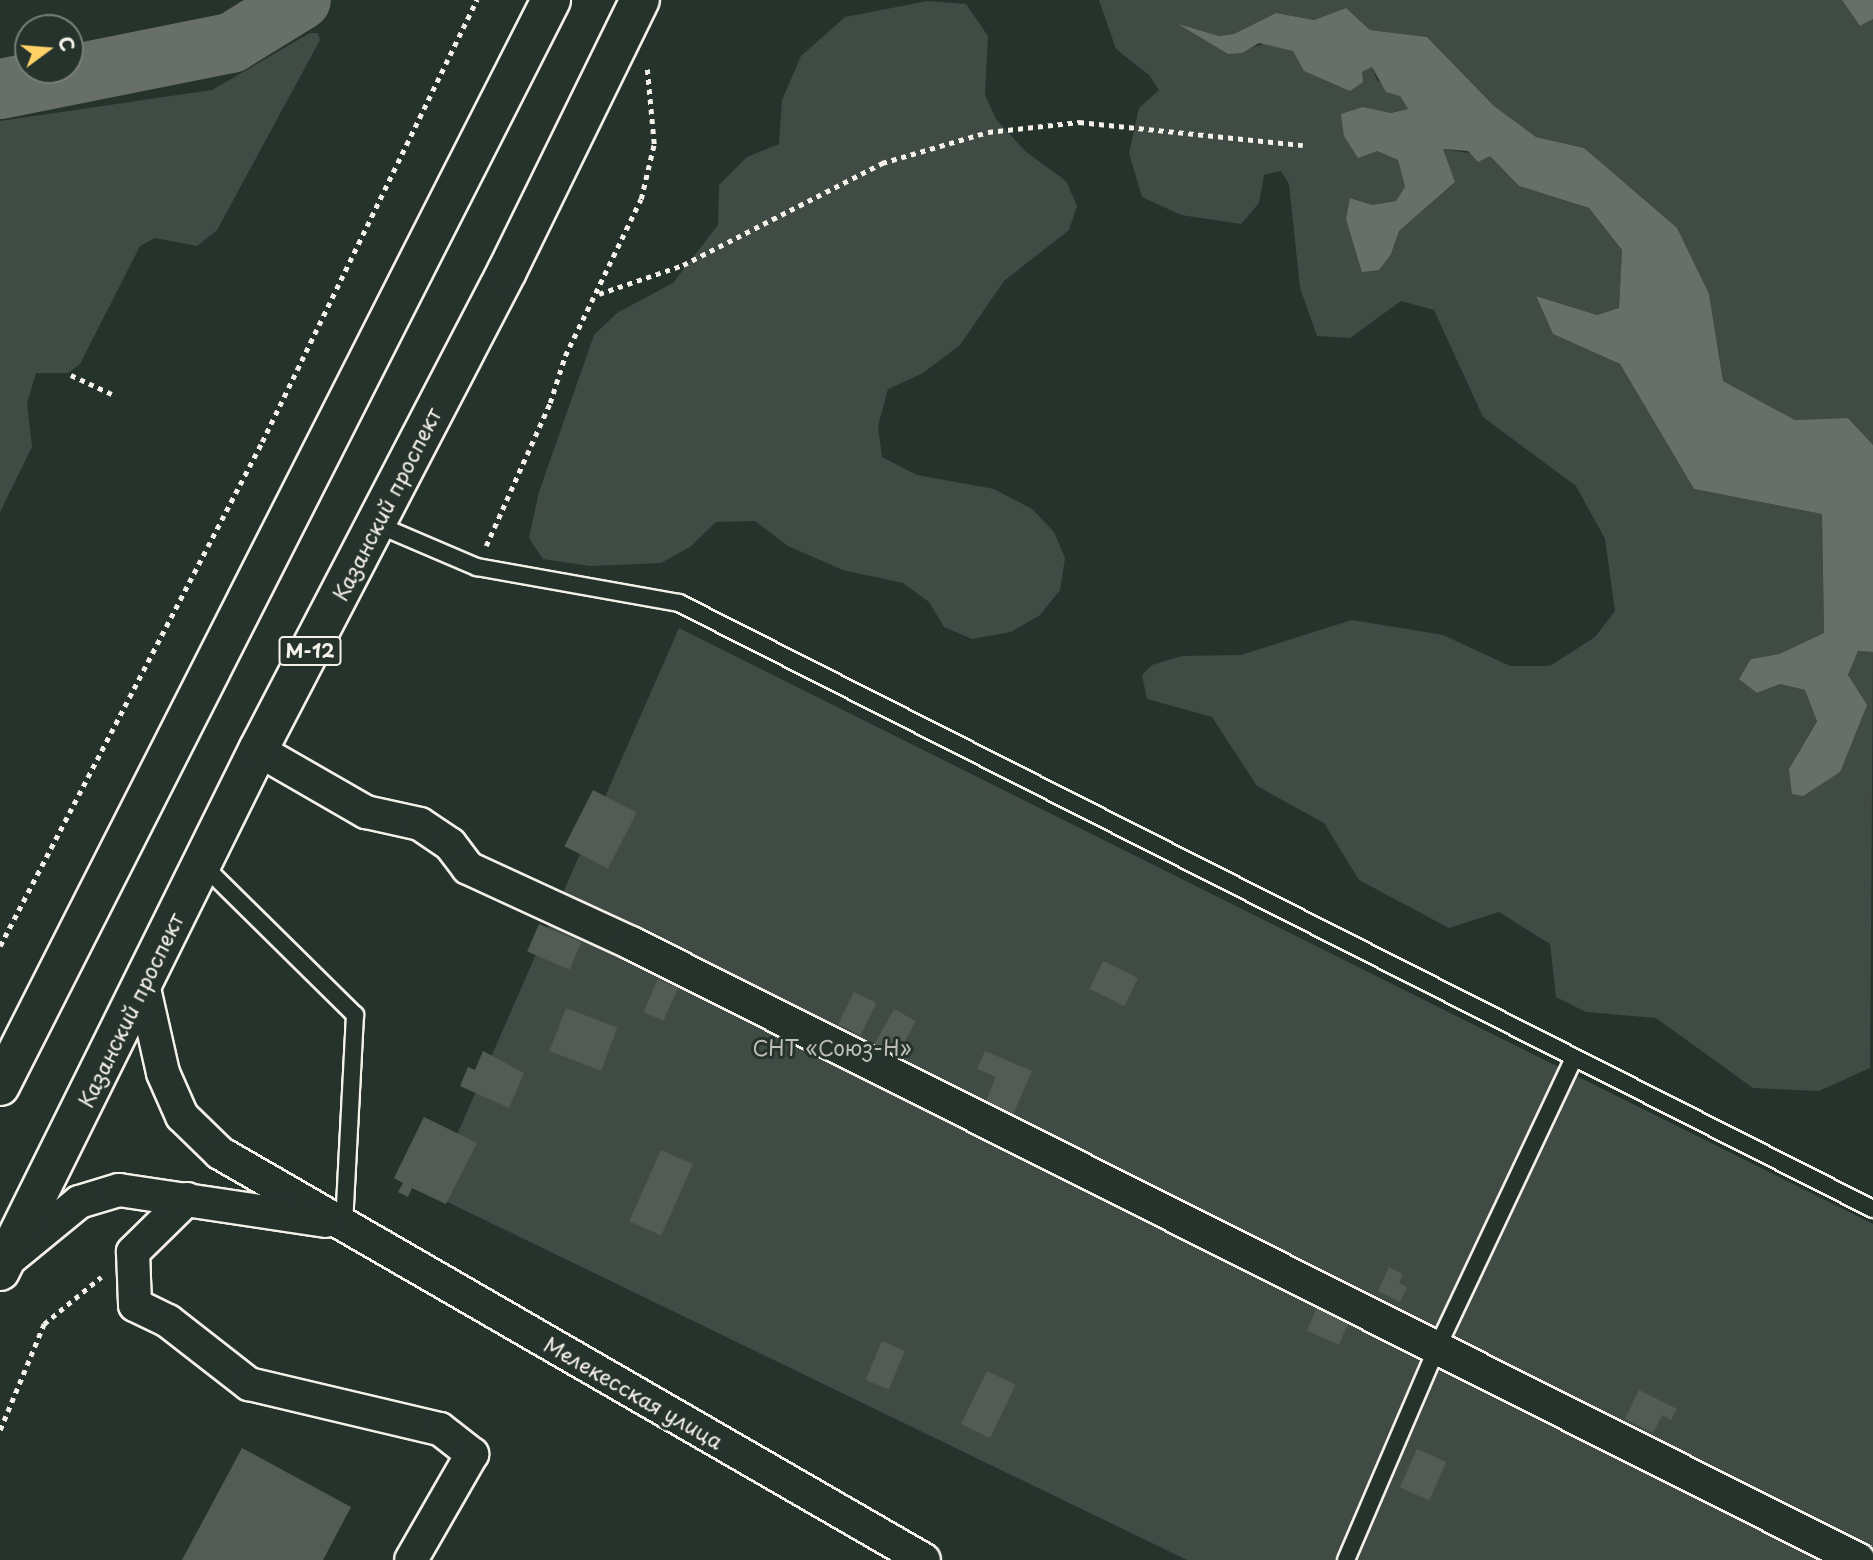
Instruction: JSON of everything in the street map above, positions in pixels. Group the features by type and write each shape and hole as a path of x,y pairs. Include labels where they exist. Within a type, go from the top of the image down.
{"main road":[{"path":"0,1086 551,0"},
{"name":"Казанский проспект","path":"1,1268 258,750 376,524 635,46 640,0"}],"street":[{"path":"258,750 366,812 419,824 450,844 468,867 631,943 1436,1350 1859,1560"},
{"name":"Мелекесская улица","path":"144,984 163,1073 182,1116 220,1153 924,1560"},
{"path":"1,1268 79,1202 119,1190 344,1224"},
{"path":"187,1199 133,1252 135,1305 168,1321 249,1384 440,1429 472,1454 411,1560"}],"lane":[{"path":"376,524 477,567 679,603 1873,1209"},
{"path":"202,864 355,1015 344,1224"},
{"path":"1346,1560 1436,1350 1574,1058"}],"path":[{"path":"0,946 262,442 477,0"},
{"path":"477,567 550,403 565,356 599,295 641,199 654,144 635,46"},
{"path":"599,295 682,265 882,163 988,132 1079,122 1303,145"},
{"path":"71,375 112,394"},
{"path":"0,1430 44,1324 133,1252"}],"green space":[{"path":"1099,0 1842,0 1860,26 1873,19 1873,445 1848,418 1795,420 1723,381 1709,294 1584,148 1536,137 1494,106 1427,37 1370,30 1346,8 1314,20 1276,13 1234,34 1219,36 1180,25 1228,54 1268,43 1293,51 1305,71 1362,72 1372,67 1377,80 1400,96 1408,109 1391,113 1363,107 1377,151 1398,160 1405,187 1397,201 1372,205 1350,198 1391,254 1399,231 1455,182 1442,149 1490,156 1519,186 1589,208 1622,250 1619,308 1597,315 1536,296 1553,334 1620,364 1694,489 1822,514 1824,633 1779,654 1751,659 1757,693 1780,684 1805,690 1817,720 1789,769 1848,675 1858,651 1873,652 1870,1068 1819,1091 1753,1088 1656,1018 1586,1012 1556,997 1550,944 1499,912 1449,928 1359,880 1324,823 1257,786 1212,717 1147,699 1142,675 1152,665 1182,656 1241,655 1352,620 1443,635 1510,666 1550,666 1595,637 1615,611 1605,539 1576,486 1483,417 1434,310 1401,301 1350,338 1317,336 1300,288 1289,184 1281,171 1264,175 1259,203 1241,224 1181,215 1142,197 1129,153 1139,108 1159,90 1149,75 1116,49"},
{"path":"928,1 966,4 988,36 985,95 996,119 1025,151 1066,181 1077,206 1069,230 1004,281 960,345 923,373 888,389 878,426 882,457 917,475 994,489 1032,509 1054,532 1065,558 1060,590 1040,615 1011,632 972,639 944,627 929,602 903,583 843,570 788,546 755,521 716,522 690,547 661,563 590,566 543,559 529,538 539,492 594,335 617,313 673,283 718,225 719,185 747,157 779,144 782,100 801,56 845,17"},
{"path":"310,33 318,33 320,40 217,230 197,246 155,238 140,246 80,364 68,373 36,373 27,403 32,447 0,512 0,121 212,90"},
{"name":"СНТ «Союз-Н»","path":"679,628 1873,1224 1873,1560 1187,1560 431,1194"}],"shaded area":[{"path":"1842,0 1873,0 1873,19 1860,26"},
{"path":"1346,8 1370,30 1427,37 1494,106 1536,137 1584,148 1677,228 1709,294 1723,381 1795,420 1848,418 1873,445 1873,652 1858,651 1848,675 1867,705 1840,772 1803,796 1792,794 1789,769 1817,721 1805,690 1780,684 1757,693 1739,679 1751,659 1779,654 1824,633 1822,514 1694,489 1620,364 1553,334 1536,296 1597,315 1619,308 1622,250 1589,208 1519,186 1490,156 1478,162 1468,151 1443,149 1455,182 1399,231 1391,254 1379,270 1362,272 1346,219 1350,198 1372,205 1396,201 1405,187 1398,160 1377,151 1358,158 1344,136 1341,114 1363,107 1391,113 1408,109 1400,96 1386,92 1372,67 1362,72 1363,82 1350,91 1304,71 1293,51 1259,43 1242,53 1228,54 1178,24 1219,36 1234,34 1276,13 1314,20"}],"building":[{"path":"593,790 637,812 608,868 564,846"},
{"path":"539,924 581,942 570,970 527,952"},
{"path":"1103,961 1138,978 1124,1006 1089,989"},
{"path":"658,979 678,988 663,1021 643,1012"},
{"path":"854,992 876,1003 861,1035 838,1024"},
{"path":"566,1008 617,1028 601,1071 550,1051"},
{"path":"894,1009 916,1021 894,1060 872,1048"},
{"path":"483,1051 524,1073 509,1108 460,1086 468,1067 475,1070"},
{"path":"985,1051 1032,1071 1013,1115 985,1103 996,1077 977,1069"},
{"path":"424,1117 477,1143 446,1204 412,1188 408,1197 398,1192 403,1183 394,1178"},
{"path":"661,1150 693,1164 661,1235 629,1221"},
{"path":"1389,1267 1403,1274 1399,1283 1407,1287 1400,1302 1378,1291"},
{"path":"1319,1303 1351,1317 1339,1345 1307,1330"},
{"path":"882,1341 905,1351 889,1389 866,1380"},
{"path":"987,1371 1016,1385 990,1438 961,1424"},
{"path":"1639,1390 1677,1409 1671,1420 1662,1415 1653,1433 1625,1419"},
{"path":"242,1448 351,1507 323,1560 182,1560"},
{"path":"1417,1449 1446,1462 1429,1500 1400,1487"}],"waterway":[{"path":"0,89 231,43 301,0"}]}
